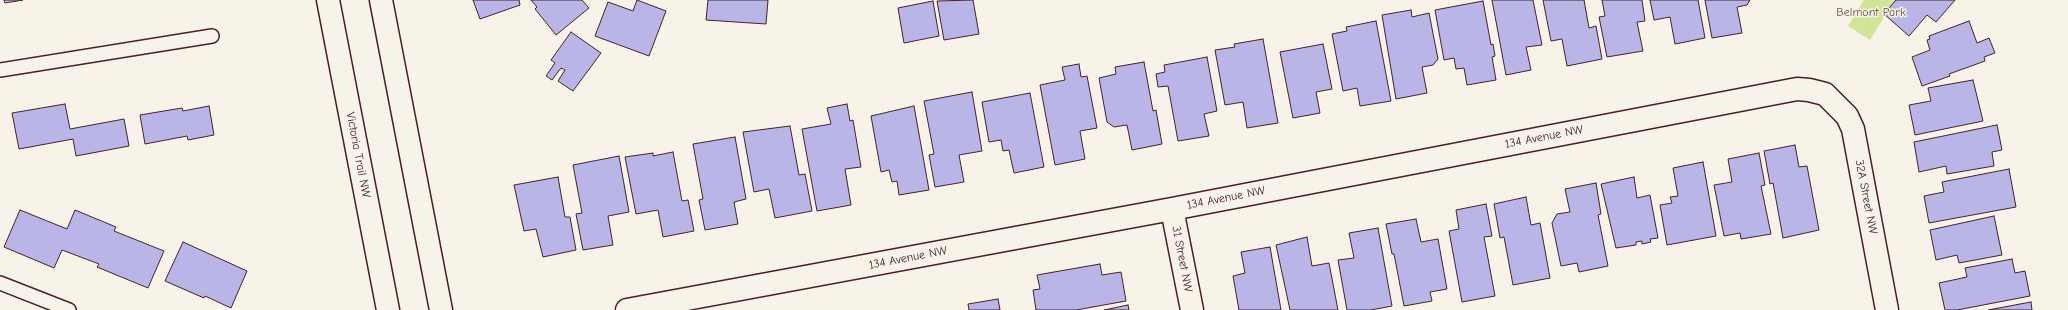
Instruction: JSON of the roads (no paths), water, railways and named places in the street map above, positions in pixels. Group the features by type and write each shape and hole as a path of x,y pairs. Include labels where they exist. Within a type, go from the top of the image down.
{"street":[{"name":"Victoria Trail NW","path":"328,0 388,310"},
{"path":"381,0 441,310"},
{"name":"134 Avenue NW","path":"627,310 1172,209 1779,92 1809,90 1825,94"},
{"name":"32A Street NW","path":"1825,94 1847,116 1853,129 1887,310"},
{"name":"31 Street NW","path":"1172,209 1192,310"}],"lane":[{"path":"0,70 212,36"},
{"path":"0,283 69,310"}],"park label":[{"name":"Belmont Park","path":"1871,13"}]}
